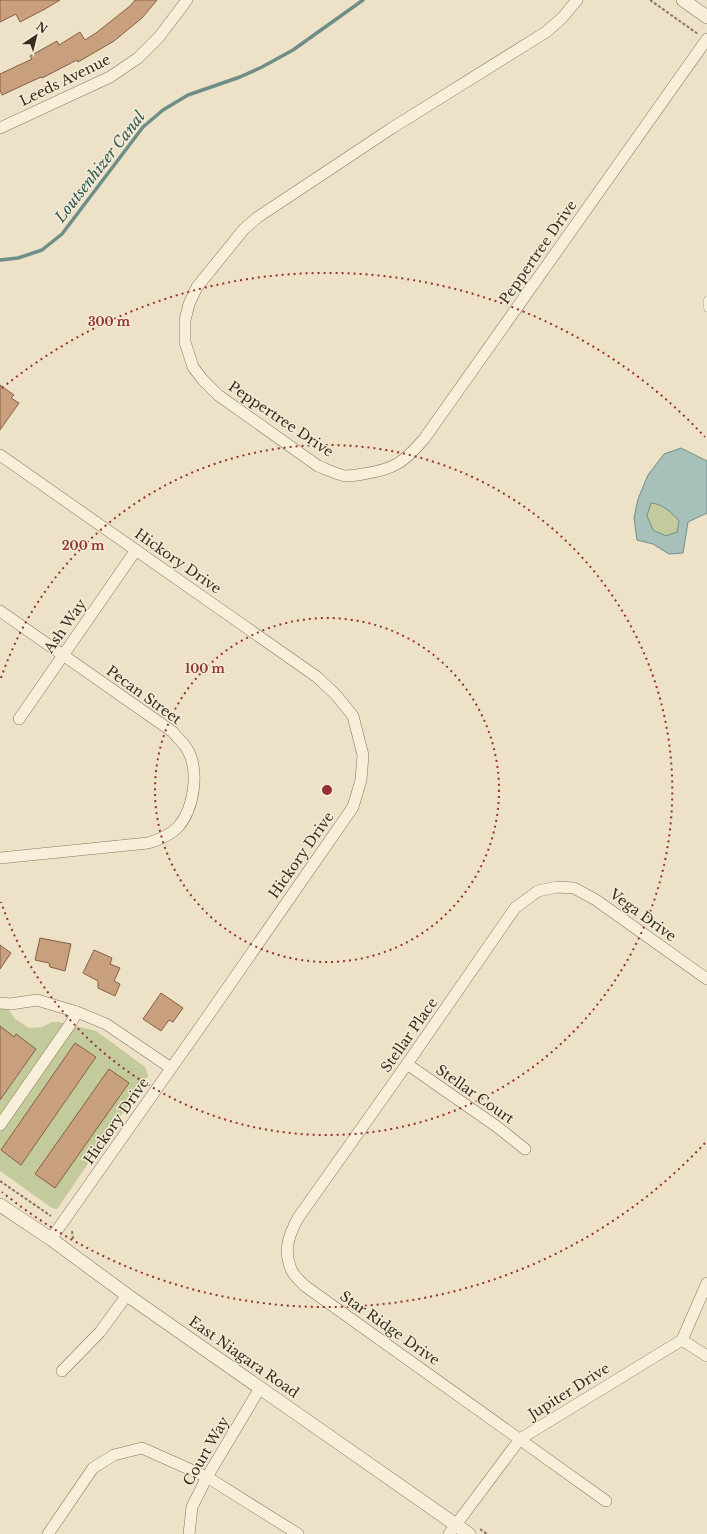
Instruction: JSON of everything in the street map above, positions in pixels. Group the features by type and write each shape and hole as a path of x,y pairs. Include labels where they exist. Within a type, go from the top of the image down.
{"street":[{"name":"Leeds Avenue","path":"0,128 110,77 138,58 159,37 187,0"},
{"name":"Peppertree Drive","path":"577,0 562,18 546,32 392,128 258,217 244,229 197,287 189,304 185,320 185,342 193,367 218,395 318,466 345,476 388,469 408,457 424,440 707,40"},
{"path":"683,0 707,17"},
{"name":"Hickory Drive","path":"0,455 322,682 336,695 352,716 362,755 361,780 353,807 51,1239"},
{"name":"Ash Way","path":"19,719 136,550"},
{"name":"Pecan Street","path":"0,611 173,732 187,748 193,765 194,794 178,827 164,838 148,843 0,858"},
{"name":"Vega Drive","path":"557,888 574,888 596,900 707,979"},
{"name":"Stellar Place","path":"298,1218 515,908 538,891 557,888"},
{"path":"0,1003 11,1004 37,1000 77,1012 106,1024 171,1068"},
{"path":"0,1125 71,1023 77,1012"},
{"name":"Stellar Court","path":"407,1064 496,1126 525,1149"},
{"name":"East Niagara Road","path":"0,1205 51,1239 127,1295 260,1388 453,1529 470,1534"},
{"name":"Star Ridge Drive","path":"298,1218 289,1235 287,1254 291,1270 305,1286 606,1501"},
{"path":"707,1283 682,1340 707,1356"},
{"path":"62,1371 100,1332 127,1295"},
{"name":"Jupiter Drive","path":"453,1529 520,1439 682,1340"},
{"name":"Court Way","path":"189,1534 192,1507 207,1477 260,1388"},
{"path":"48,1534 93,1468 114,1455 142,1448 207,1477 298,1534"}],"lane":[{"path":"707,299 707,309"}],"path":[{"path":"650,0 707,40"},
{"path":"0,1181 51,1216"},
{"path":"72,1231 73,1241"}],"green space":[{"path":"651,503 660,505 679,521 677,532 666,536 653,530 647,516"},
{"path":"0,1006 7,1007 15,1019 29,1028 42,1027 52,1022 59,1022 96,1031 145,1067 148,1076 57,1209 52,1208 0,1171"}],"water":[{"path":"681,448 707,461 707,513 688,522 683,553 669,554 653,544 637,540 634,518 638,499 648,475 664,454","holes":["651,503 666,509 679,521 677,532 666,536 653,530 647,516"]}],"building":[{"path":"0,0 60,0 20,22 16,14 0,22"},
{"path":"135,0 157,0 142,18 114,41 78,62 77,60 42,78 41,77 2,95 0,90 0,74 32,59 30,56 57,41 59,45 80,32 85,40 130,6"},
{"path":"0,385 14,395 11,398 19,403 0,430"},
{"path":"40,938 71,944 65,971 50,967 49,963 35,960"},
{"path":"0,945 11,953 0,969"},
{"path":"94,950 112,958 110,964 120,968 114,981 120,984 115,996 98,988 98,981 83,973"},
{"path":"161,993 183,1008 173,1022 169,1020 161,1031 143,1019"},
{"path":"0,1026 14,1037 16,1034 36,1049 0,1100"},
{"path":"75,1043 96,1057 21,1165 1,1150"},
{"path":"109,1069 129,1083 55,1188 35,1174"}],"waterway":[{"name":"Loutsenhizer Canal","path":"0,260 18,258 42,250 62,234 143,127 163,110 188,95 240,77 293,50 363,0"}]}
